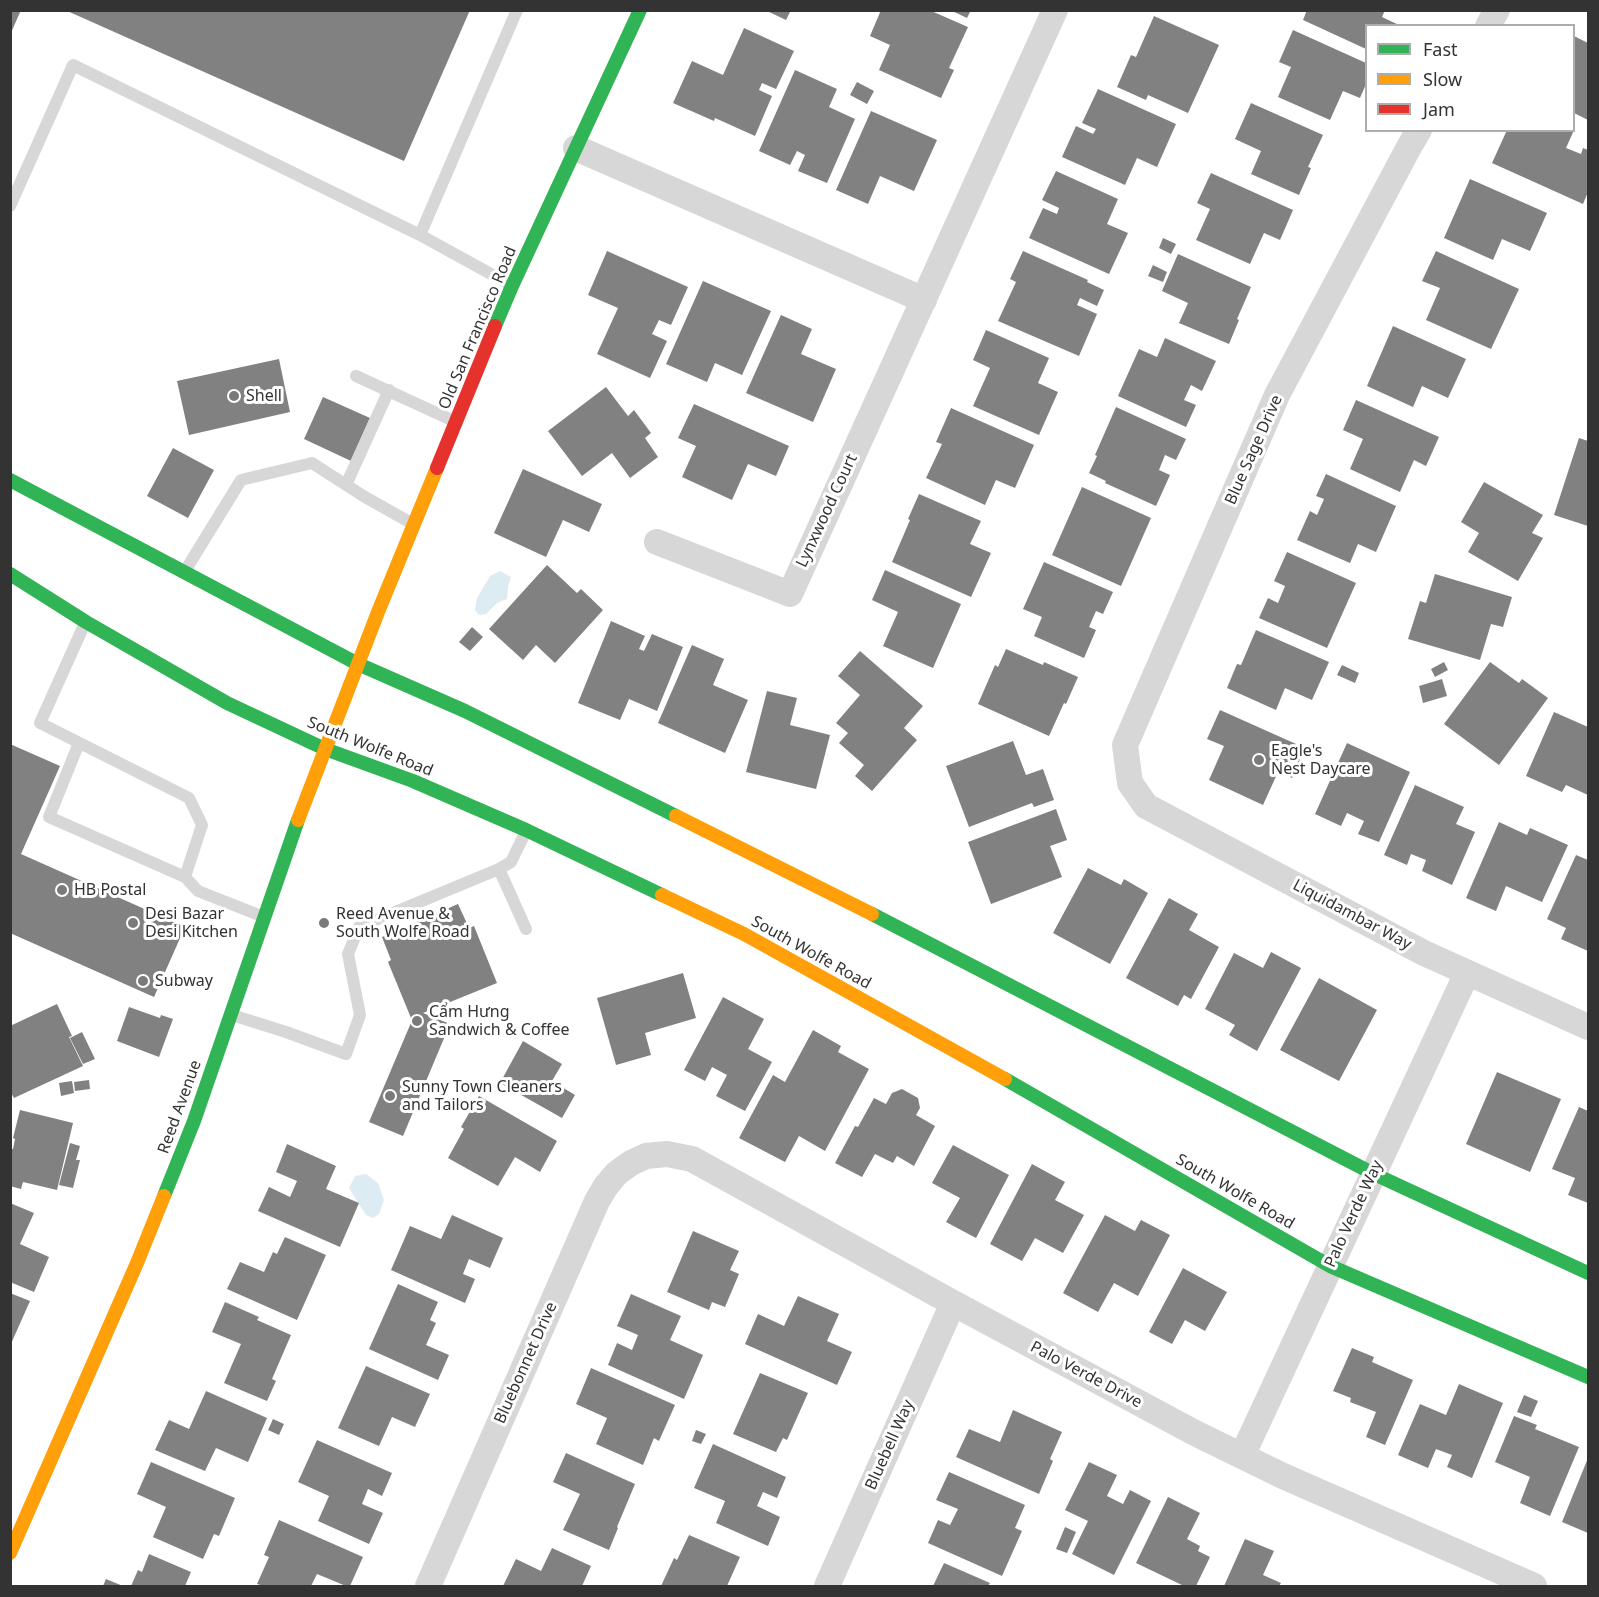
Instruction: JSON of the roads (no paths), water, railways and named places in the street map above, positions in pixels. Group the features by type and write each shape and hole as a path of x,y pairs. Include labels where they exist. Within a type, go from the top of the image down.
{"main road":[{"name":"Old San Francisco Road","path":"358,664 512,286 640,10"},
{"path":"10,480 358,664 465,711 768,861 1374,1174 1588,1273"},
{"name":"South Wolfe Road","path":"10,574 86,622 227,703 325,749 413,781 526,830 744,934 1069,1115 1330,1266 1588,1377"},
{"name":"Reed Avenue","path":"10,1553 137,1263 194,1121 306,798 358,664"}],"street":[{"name":"Lynxwood Court","path":"657,542 790,594 1056,10"},
{"path":"1489,24 1497,10"},
{"name":"Blue Sage Drive","path":"1130,783 1125,745 1277,395 1418,132"},
{"path":"576,148 924,300"},
{"name":"Liquidambar Way","path":"1130,783 1146,806 1424,953 1588,1028"},
{"name":"Palo Verde Way","path":"1242,1456 1467,973"},
{"name":"Palo Verde Drive","path":"646,1156 667,1154 692,1159 952,1303 1195,1433 1283,1476 1534,1587"},
{"name":"Bluebonnet Drive","path":"428,1587 597,1201 617,1173 646,1156"},
{"name":"Bluebell Way","path":"827,1587 952,1303"}],"lane":[{"path":"420,235 517,10"},
{"path":"10,206 73,65 420,235 512,286"},
{"path":"356,376 456,423"},
{"path":"346,485 389,390"},
{"path":"184,572 241,480 312,463 414,525"},
{"path":"86,622 40,723 189,798 202,825 185,877"},
{"path":"79,743 49,817 185,877 198,891 265,917"},
{"path":"231,1015 346,1054 360,1015 348,954 359,927 512,862 526,830"},
{"path":"499,869 526,929"}],"place":[{"name":"Shell","path":"234,396"},
{"name":"Eagle's Nest Daycare","path":"1259,760"},
{"name":"HB Postal","path":"62,890"},
{"name":"Desi Bazar Desi Kitchen","path":"133,923"},
{"name":"Reed Avenue & South Wolfe Road","path":"324,923"},
{"name":"Subway","path":"143,981"},
{"name":"Cẩm Hưng Sandwich & Coffee","path":"417,1021"},
{"name":"Sunny Town Cleaners and Tailors","path":"390,1096"}]}
